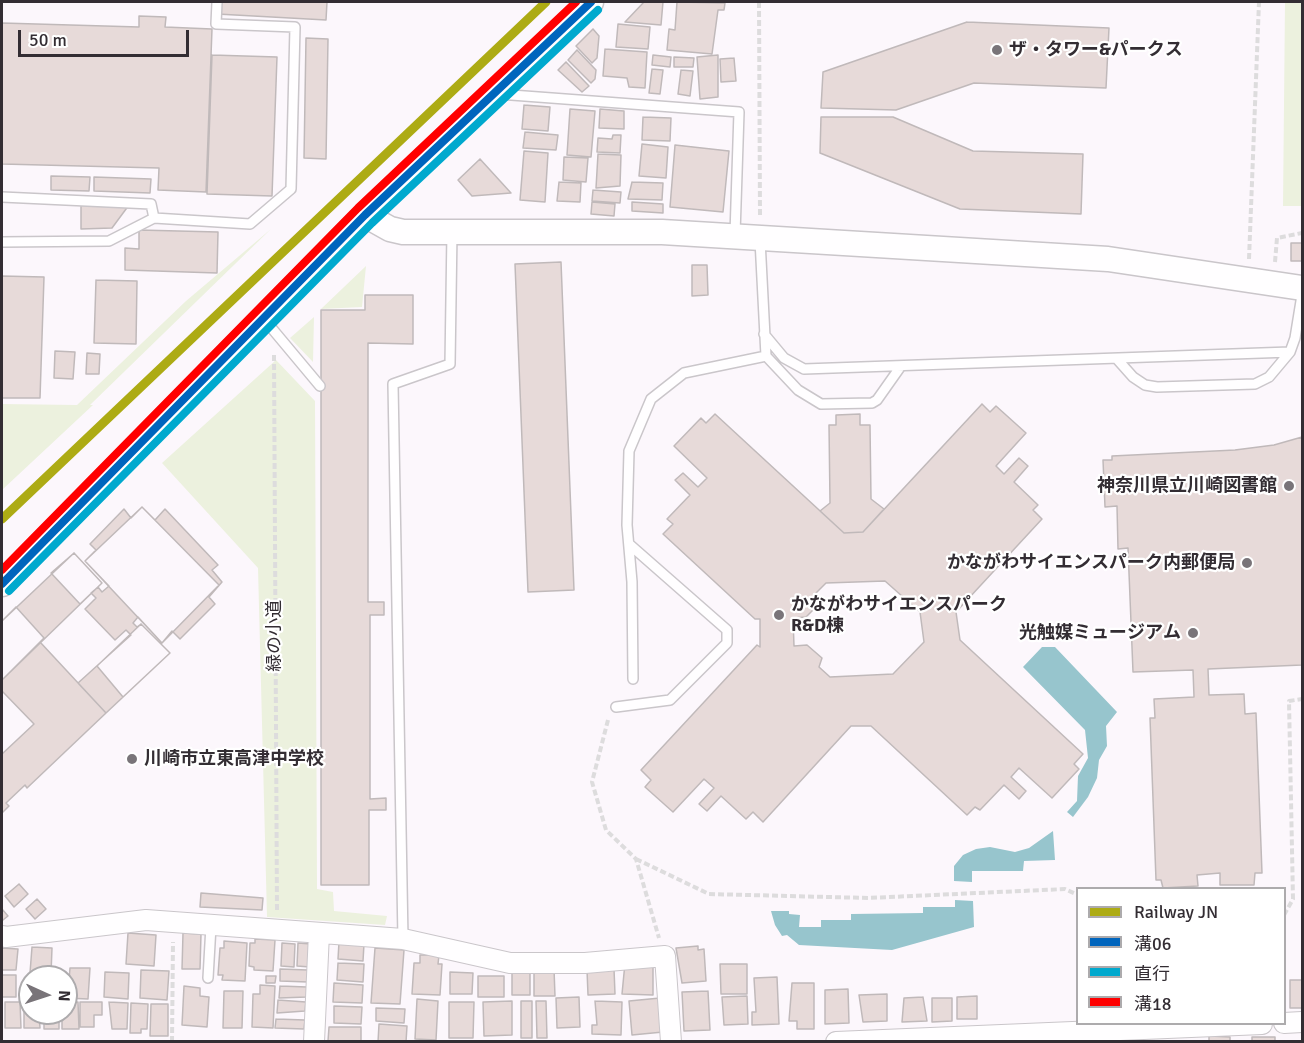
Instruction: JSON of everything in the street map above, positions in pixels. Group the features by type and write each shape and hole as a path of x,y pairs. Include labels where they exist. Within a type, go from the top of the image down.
{"street":[{"path":"2,584 365,215 591,2"},
{"path":"365,215 390,229 403,232 662,232 1108,259 1302,288"},
{"path":"2,936 146,920 403,939 510,963 585,963 665,956 671,1041"},
{"path":"314,1041 319,933"},
{"path":"1286,1023 1302,1022"},
{"path":"836,1041 1186,1034 1248,1025"}],"lane":[{"path":"2,242 109,241 154,218 250,224 291,189 295,27 216,24 217,2"},
{"path":"493,94 739,112 735,236"},
{"path":"2,197 151,204 154,218"},
{"path":"403,939 393,384 450,364 452,232"},
{"path":"760,238 766,356 798,390 822,404 872,403 877,400 901,366"},
{"path":"1117,359 1133,377 1145,385 1157,387 1255,384 1269,377 1290,352 1295,338 1302,295"},
{"path":"264,318 320,386"},
{"path":"764,334 784,358 804,369 1290,352"},
{"path":"633,679 629,452 651,399 684,373 766,356"},
{"path":"616,706 670,700 727,643 727,630 629,544"},
{"path":"208,978 212,926"}],"path":[{"path":"759,2 760,238"},
{"path":"1248,280 1259,2"},
{"path":"1272,284 1277,238 1302,233"},
{"name":"緑の小道","path":"274,353 277,930"},
{"path":"1286,911 1293,899 1289,701 1302,699"},
{"path":"616,706 604,725 592,782 606,830 636,859 709,894 868,898 1065,889 1076,894"},
{"path":"636,859 665,956"},
{"path":"172,1041 173,923"}],"green space":[{"path":"1285,2 1302,2 1302,206 1283,206"},
{"path":"271,229 90,405 93,405 2,490 2,404 77,405 186,301"},
{"path":"366,266 362,307 321,309"},
{"path":"314,317 313,362 290,338"},
{"path":"276,360 315,401 317,889 333,892 334,911 387,916 385,925 267,917 258,568 162,463"}],"water":[{"path":"1042,647 1055,647 1117,712 1106,726 1107,746 1099,760 1097,778 1088,797 1073,817 1067,812 1077,801 1078,776 1088,758 1085,730 1023,667"},
{"path":"1053,831 1055,860 1024,861 1023,871 972,871 972,882 954,881 954,866 963,855 976,849 990,847 1015,852 1029,848"},
{"path":"955,900 973,901 974,927 892,950 799,945 787,935 782,936 775,925 771,911 789,911 789,914 800,915 799,927 821,927 821,920 851,920 851,914 923,913 923,907 955,907"}],"building":[{"path":"218,2 327,2 326,20 217,14"},
{"path":"644,2 663,2 661,25 625,22"},
{"path":"677,2 725,3 724,10 718,10 712,54 667,50 669,29 675,30"},
{"path":"139,16 166,17 165,27 212,29 206,192 158,190 159,168 2,164 2,23 139,27"},
{"name":"ザ・タワー&パークス","path":"967,22 1109,28 1106,88 974,83 896,110 821,108 823,72"},
{"path":"618,24 650,27 648,49 616,47"},
{"path":"593,29 599,36 597,58 592,63 576,46"},
{"path":"306,38 328,39 326,159 304,158"},
{"path":"605,49 647,52 645,88 629,87 627,78 603,76"},
{"path":"577,50 596,70 595,79 591,83 568,60"},
{"path":"212,55 277,57 272,196 207,194"},
{"path":"653,55 671,57 670,67 652,65"},
{"path":"718,55 718,97 700,99 697,57"},
{"path":"674,57 694,58 693,67 674,67"},
{"path":"734,58 736,81 721,82 720,59"},
{"path":"566,62 589,86 582,92 558,70"},
{"path":"652,69 663,70 660,94 649,93"},
{"path":"681,70 693,71 690,96 678,94"},
{"path":"524,105 550,107 548,131 522,129"},
{"path":"570,109 595,111 591,157 567,155"},
{"path":"600,109 624,111 624,129 599,128"},
{"path":"643,117 671,118 670,141 642,140"},
{"path":"821,117 893,117 973,151 1083,154 1081,214 960,209 820,153"},
{"path":"525,132 558,135 556,150 523,148"},
{"path":"613,135 621,135 620,153 597,152 598,138 612,139"},
{"path":"642,144 668,147 666,178 639,176"},
{"path":"675,145 729,151 723,212 670,207"},
{"path":"524,151 548,153 545,202 520,200"},
{"path":"598,154 621,155 620,186 596,188"},
{"path":"564,157 588,158 586,182 563,180"},
{"path":"480,159 511,193 472,196 458,180"},
{"path":"51,176 90,177 89,191 51,190"},
{"path":"94,177 151,179 150,193 94,191"},
{"path":"559,182 581,183 580,202 557,201"},
{"path":"632,182 663,183 662,200 628,199"},
{"path":"593,190 621,192 620,203 592,201"},
{"path":"592,202 615,204 614,216 591,214"},
{"path":"632,202 663,204 663,213 632,211"},
{"path":"81,205 129,205 112,228 81,229"},
{"path":"139,230 218,232 217,273 125,270 125,248 139,249"},
{"path":"1291,243 1302,243 1302,261 1291,261"},
{"path":"561,262 574,590 528,592 515,264"},
{"path":"692,265 707,265 708,295 692,296"},
{"path":"2,276 44,277 40,398 2,398"},
{"path":"96,280 137,281 136,344 94,343"},
{"path":"365,295 413,295 413,344 368,343 368,602 384,602 384,615 370,615 370,799 386,798 386,810 369,810 369,885 321,885 321,310 365,310"},
{"path":"55,351 75,352 73,379 54,378"},
{"path":"87,353 100,354 99,374 86,374"},
{"name":"かながわサイエンスパーク R&D棟","path":"982,404 990,412 996,406 1026,433 996,466 1004,474 1019,458 1028,466 1014,482 1038,505 1033,510 1042,519 956,612 960,640 1083,754 1074,764 1079,769 1052,798 1019,768 1011,777 1026,791 1019,799 1004,785 980,810 975,807 967,815 871,726 851,726 763,822 753,812 746,819 721,796 707,811 699,804 714,788 704,779 673,812 645,787 651,780 641,770 757,645 760,647 760,619 755,619 663,534 673,524 667,519 690,495 675,480 683,473 698,487 707,478 674,446 701,418 706,423 715,414 844,533 863,532","holes":["885,581 920,612 924,642 893,674 830,677 819,667 822,658 807,645 794,646 793,618 806,617 819,604 815,594 826,583"]},
{"path":"860,414 860,425 870,425 871,499 884,509 863,532 844,533 820,511 830,503 829,425 836,425 836,415"},
{"path":"1302,437 1302,665 1208,669 1209,695 1244,694 1245,714 1256,713 1262,873 1255,873 1254,885 1220,885 1220,873 1197,875 1198,886 1163,887 1161,880 1156,880 1150,718 1155,718 1154,699 1194,697 1193,670 1133,672 1128,548 1118,549 1117,506 1105,507 1103,460 1112,460 1112,456 1235,450 1274,445"},
{"path":"142,507 155,520 165,509 218,565 212,570 222,582 209,597 215,604 180,639 172,631 162,643 85,561 96,550 90,544 124,509 131,518"},
{"path":"142,507 219,585 162,643 138,617 133,623 137,627 141,624 170,653 106,713 78,683 131,635 126,630 115,640 85,609 96,598 91,593 98,587 102,592 109,586 85,561"},
{"path":"74,553 102,583 80,604 51,573"},
{"path":"74,553 102,583 2,680 2,621"},
{"path":"16,607 44,638 2,680 2,621"},
{"path":"141,624 170,653 123,697 97,666"},
{"path":"40,642 106,713 27,788 25,785 6,803 9,806 2,813 2,754 34,724 2,691 2,680"},
{"path":"19,884 28,894 14,907 5,896"},
{"path":"201,893 263,898 262,910 200,907"},
{"path":"37,899 46,909 35,919 26,909"},
{"path":"2,909 8,916 3,920 2,919"},
{"path":"128,933 156,935 154,966 126,964"},
{"path":"183,933 201,934 200,969 182,969"},
{"path":"255,939 275,940 273,971 254,970 254,967 249,966 250,943 255,943"},
{"path":"224,941 247,943 245,981 222,980 223,975 218,975 220,948 224,948"},
{"path":"339,942 364,944 363,961 338,959"},
{"path":"282,943 295,944 294,967 281,966"},
{"path":"298,943 311,944 310,967 297,966"},
{"path":"698,946 698,950 704,949 706,981 682,983 676,948"},
{"path":"32,947 52,948 51,965 31,965"},
{"path":"2,948 18,949 16,970 2,970"},
{"path":"375,948 404,950 400,1004 371,1003"},
{"path":"420,955 439,955 438,964 442,964 440,995 412,994 414,963 420,963"},
{"path":"338,963 364,964 363,982 337,980"},
{"path":"625,963 653,964 653,995 622,994"},
{"path":"720,964 747,964 747,994 721,994"},
{"path":"78,968 90,968 88,999 78,999"},
{"path":"280,969 308,970 308,982 280,981"},
{"path":"534,969 554,969 555,996 534,996"},
{"path":"614,969 615,994 588,995 587,970"},
{"path":"141,970 169,971 167,1000 140,998"},
{"path":"512,970 530,970 530,995 512,995"},
{"path":"105,972 129,973 128,999 104,997"},
{"path":"450,972 473,973 472,994 450,994"},
{"path":"2,975 16,975 16,997 2,997"},
{"path":"266,976 276,976 275,983 266,983"},
{"path":"478,976 504,976 504,997 478,997"},
{"path":"777,977 779,1024 752,1025 752,1012 756,1012 754,978"},
{"path":"1290,980 1302,980 1302,1008 1290,1008"},
{"path":"334,983 363,985 362,1003 333,1002"},
{"path":"792,983 814,983 814,1029 797,1029 797,1021 789,1021"},
{"path":"260,985 275,986 273,1028 252,1027 253,994 260,994"},
{"path":"184,986 200,988 200,996 209,997 207,1027 182,1025"},
{"path":"280,986 307,987 307,997 279,998"},
{"path":"848,989 849,1023 825,1024 825,990"},
{"path":"224,991 243,991 242,1028 223,1028"},
{"path":"708,991 710,1030 684,1031 682,992"},
{"path":"887,994 887,1021 863,1022 859,995"},
{"path":"747,996 748,1024 724,1025 722,997"},
{"path":"977,996 977,1019 957,1019 957,997"},
{"path":"579,997 580,1027 557,1028 556,998"},
{"path":"923,997 927,1021 902,1022 904,998"},
{"path":"660,998 663,1032 632,1035 629,1001"},
{"path":"932,998 952,998 952,1021 932,1022"},
{"path":"417,999 438,1001 436,1040 415,1039"},
{"path":"278,1000 306,1002 305,1011 277,1013"},
{"path":"512,1001 512,1035 484,1036 483,1002"},
{"path":"521,1001 532,1001 532,1038 521,1038"},
{"path":"536,1001 546,1001 547,1038 537,1038"},
{"path":"595,1001 622,1002 621,1035 592,1034 592,1025 597,1025"},
{"path":"5,1002 18,1002 18,1025 21,1025 21,1028 5,1028"},
{"path":"78,1002 79,1029 62,1029 62,1025 78,1025"},
{"path":"80,1002 102,1002 102,1015 94,1015 94,1027 80,1027"},
{"path":"109,1002 128,1003 127,1029 112,1029"},
{"path":"449,1002 474,1002 473,1038 449,1038"},
{"path":"131,1003 148,1004 147,1029 141,1029 141,1033 130,1033"},
{"path":"151,1004 168,1004 168,1036 150,1036"},
{"path":"334,1006 362,1007 361,1024 334,1023"},
{"path":"376,1008 405,1009 404,1023 376,1021"},
{"path":"276,1019 305,1020 304,1029 275,1028"},
{"path":"379,1024 407,1026 406,1042 378,1042"},
{"path":"24,1025 40,1025 40,1028 24,1028"},
{"path":"44,1025 59,1025 59,1029 44,1029"},
{"path":"329,1027 361,1027 361,1042 328,1041"},
{"path":"1209,1036 1230,1037 1230,1042 1209,1042"},
{"path":"1252,1037 1275,1037 1275,1042 1245,1042 1252,1041"}],"rail line":[{"name":"JN","path":"2,519 546,2"}],"transit line":[{"name":"溝18","path":"2,570 358,208 576,2"},
{"name":"溝06","path":"2,584 365,215 591,2"},
{"name":"直行","path":"9,591 372,223 598,10"}],"place":[{"name":"ザ・タワー&パークス","path":"997,50"},
{"name":"神奈川県立川崎図書館","path":"1289,486"},
{"name":"かながわサイエンスパーク内郵便局","path":"1247,563"},
{"name":"かながわサイエンスパーク R&D棟","path":"779,615"},
{"name":"光触媒ミュージアム","path":"1193,633"},
{"name":"川崎市立東高津中学校","path":"132,759"}]}
